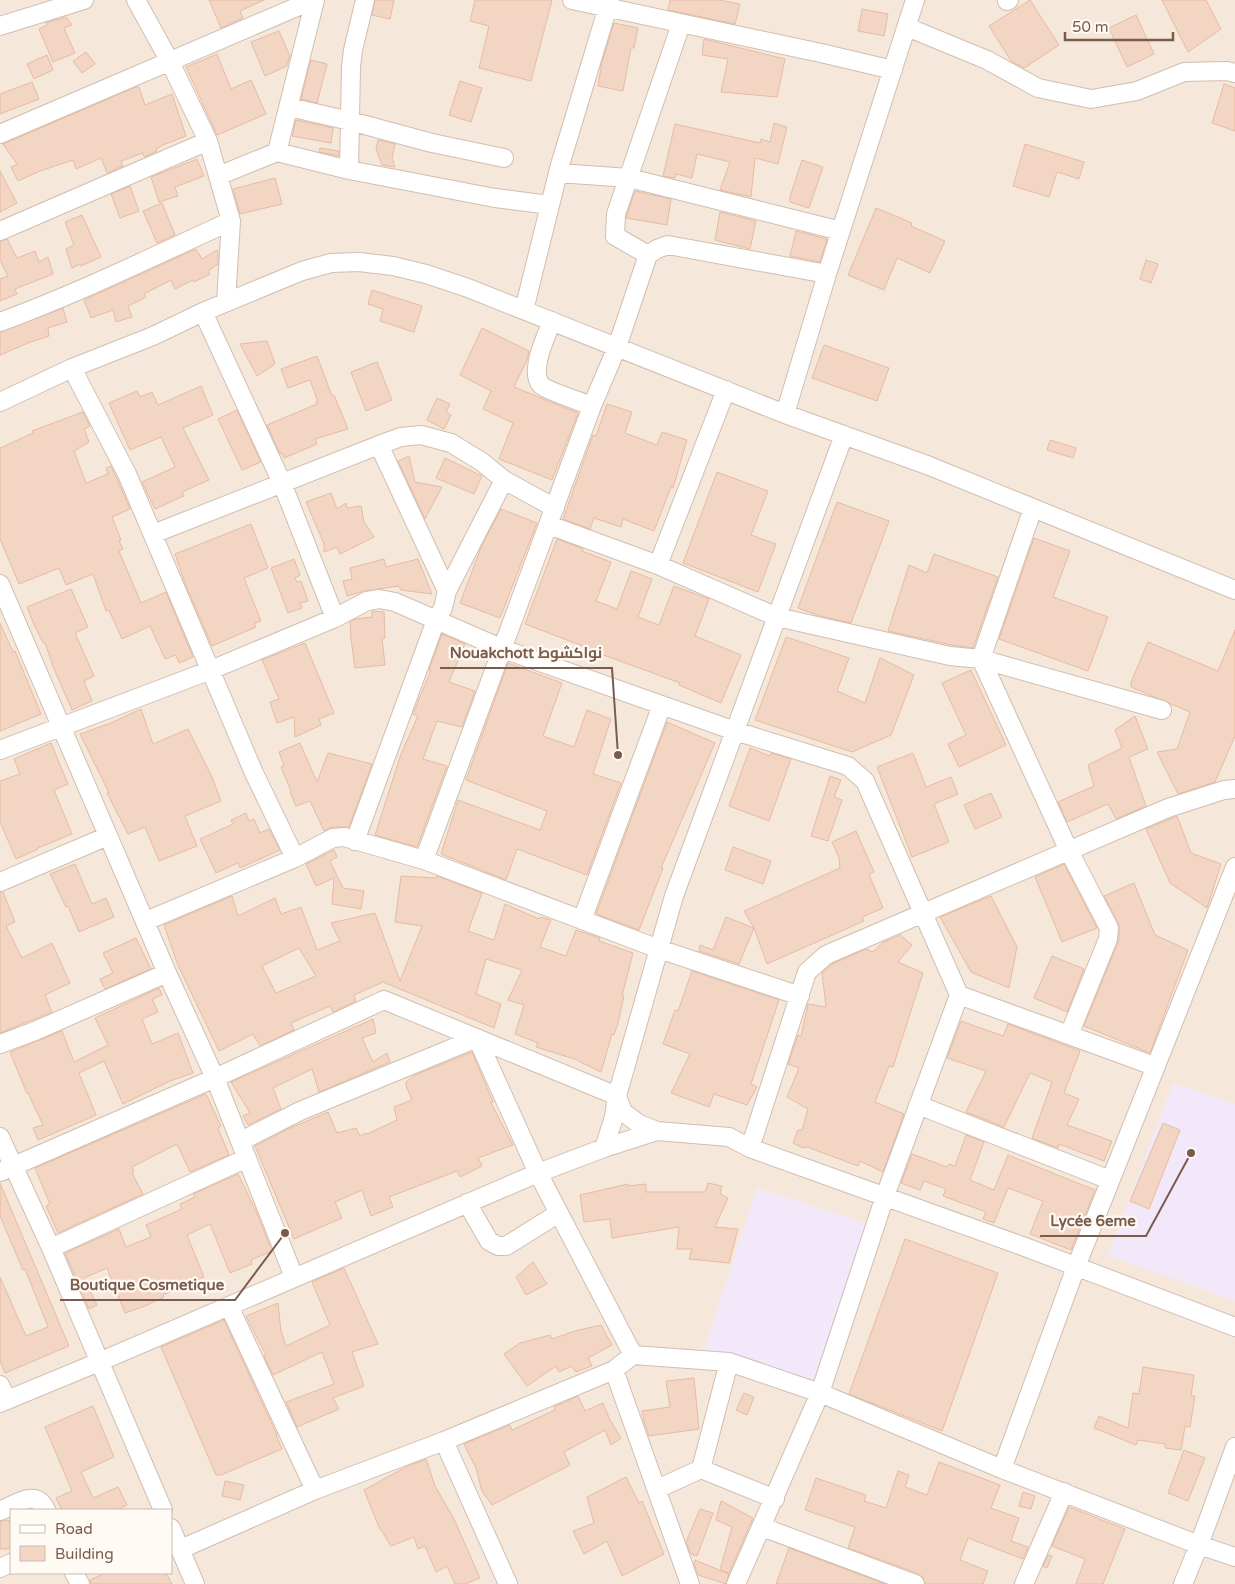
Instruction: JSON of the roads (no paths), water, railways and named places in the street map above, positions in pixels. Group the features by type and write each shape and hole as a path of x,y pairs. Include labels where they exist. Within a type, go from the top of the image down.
{"street":[{"path":"0,26 84,0"},
{"path":"136,0 169,60 208,141 231,221 226,302"},
{"path":"0,134 169,60 314,0"},
{"path":"278,152 314,0"},
{"path":"349,170 351,67 364,0"},
{"path":"572,0 609,4 681,24 893,70"},
{"path":"786,414 827,274 915,0"},
{"path":"524,310 558,173 609,4"},
{"path":"648,255 615,236 616,214 681,24"},
{"path":"907,27 987,60 1038,88 1091,99 1137,91 1184,72 1227,71 1235,73"},
{"path":"289,107 350,120 432,143 504,158"},
{"path":"0,231 208,141"},
{"path":"218,176 278,152 349,170 495,198 550,205"},
{"path":"558,173 629,178 841,230"},
{"path":"0,322 42,307 231,221"},
{"path":"424,860 592,406 617,347 648,255 668,245 827,274"},
{"path":"0,402 72,368 153,336 203,312 302,271 331,263 359,262 393,266 426,274 468,288 786,414 927,465 1235,590"},
{"path":"203,312 282,483 335,618"},
{"path":"552,321 536,365 537,377 542,386 592,406"},
{"path":"72,368 127,474 254,772 295,858"},
{"path":"658,565 726,390"},
{"path":"152,534 379,445 401,437 421,435 451,443 482,462 504,480 555,508"},
{"path":"604,1148 674,896 844,435"},
{"path":"379,445 447,591"},
{"path":"356,841 447,591 504,480"},
{"path":"1032,508 981,659 1069,851 1109,928 1108,939 1069,1035"},
{"path":"549,525 658,565 777,618 950,656 981,659 1162,710"},
{"path":"0,584 167,973 215,1078 294,1277"},
{"path":"0,750 211,670 335,618 367,601 380,599 395,602 503,649 735,731 848,766 865,781 959,995 885,1196 820,1393 736,1584"},
{"path":"582,920 662,705"},
{"path":"750,1148 807,972 826,955 1168,808 1224,790 1235,789"},
{"path":"0,882 108,836"},
{"path":"146,921 295,858 334,838 344,837 424,860 659,949 800,996"},
{"path":"1002,1469 1076,1267 1154,1066 1235,867"},
{"path":"0,1044 35,1031 167,973"},
{"path":"959,995 1154,1066"},
{"path":"7,1169 215,1078 384,1000 617,1096 624,1112 639,1124 657,1131 729,1137 750,1148 1026,1247 1235,1327"},
{"path":"241,1141 300,1111 477,1038"},
{"path":"477,1038 538,1173 633,1354"},
{"path":"918,1105 1110,1180"},
{"path":"2,1396 99,1362 538,1173 604,1148 657,1131"},
{"path":"0,1138 7,1169 51,1248 164,1509"},
{"path":"51,1248 247,1158"},
{"path":"467,1203 489,1241 498,1246 506,1246 559,1213"},
{"path":"229,1306 315,1490"},
{"path":"180,1549 315,1490 444,1441 614,1370 633,1354 729,1362 820,1393 1002,1469 1235,1557"},
{"path":"701,1469 729,1362"},
{"path":"614,1370 690,1584"},
{"path":"444,1441 506,1583"},
{"path":"1183,1584 1235,1447"},
{"path":"657,1489 701,1469 775,1498"},
{"path":"1024,1584 1064,1492"},
{"path":"0,1511 26,1499 36,1499 43,1504 46,1509"},
{"path":"762,1527 915,1584"},
{"path":"172,1530 196,1584"}],"place":[{"name":"Nouakchott نواكشوط","path":"618,755"},
{"name":"Lycée 6eme","path":"1191,1153"},
{"name":"Boutique Cosmetique","path":"285,1233"}]}
